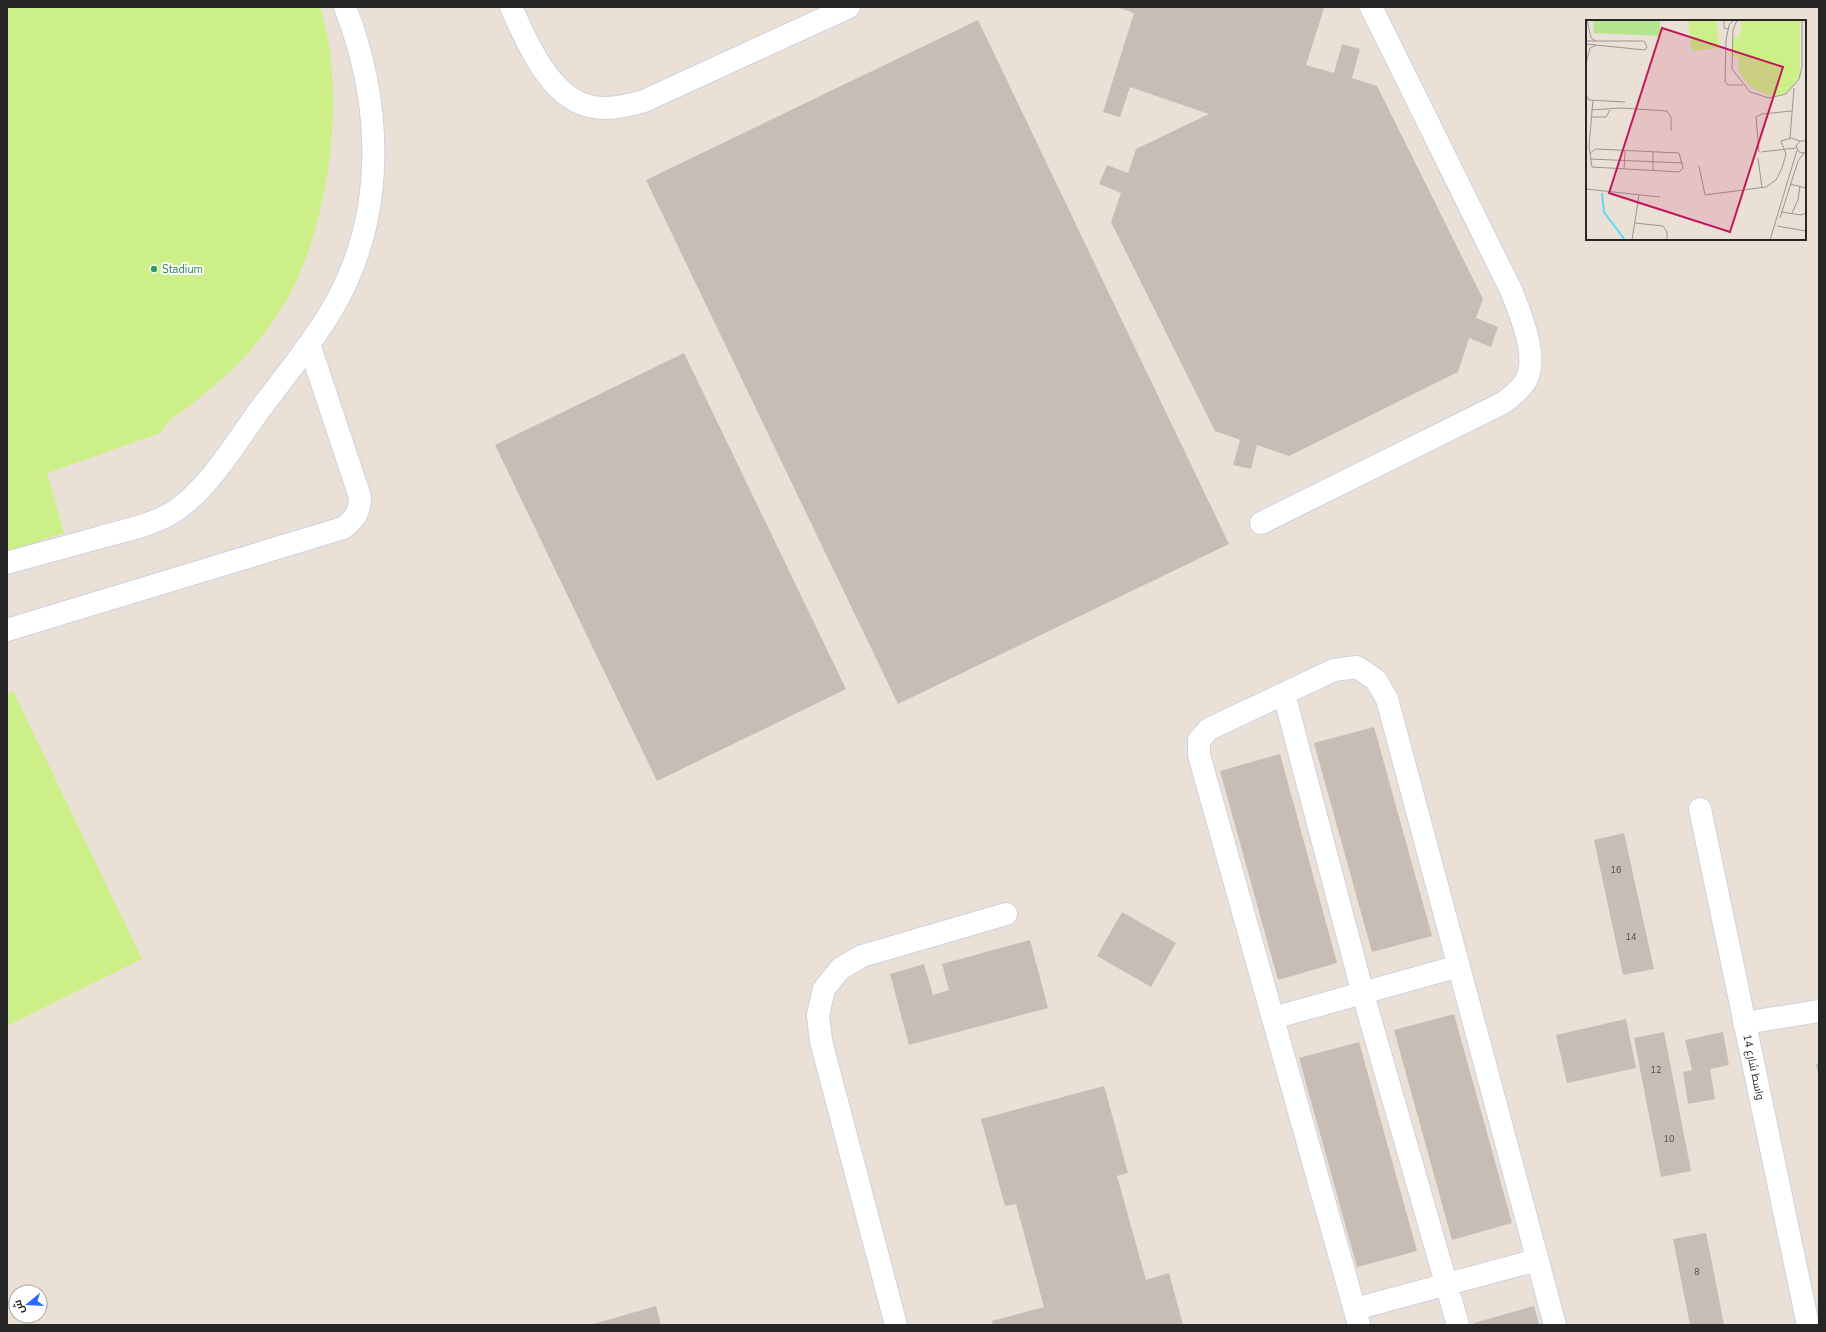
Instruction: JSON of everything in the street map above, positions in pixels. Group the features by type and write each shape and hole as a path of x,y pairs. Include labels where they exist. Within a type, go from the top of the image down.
{"street":[{"path":"7,563 144,525 173,511 187,501 209,478 309,344 332,310 359,249 367,216 372,183 374,149 372,112 366,77 358,42 345,7"},
{"path":"511,7 535,58 558,87 567,96 582,103 592,107 607,108 628,106 644,101 849,7"},
{"path":"1261,523 1503,404 1513,396 1526,381 1530,368 1527,335 1511,290 1371,7"},
{"path":"7,630 343,528 351,523 357,515 360,497 309,344"},
{"path":"1537,1260 1446,1285 1357,1317 1199,755 1199,740 1209,729 1334,670 1357,667 1376,680 1388,699 1555,1325"},
{"path":"1284,694 1363,994 1458,1325"},
{"name":"واسط شارع 14","path":"1700,809 1808,1325"},
{"path":"896,1325 821,1041 818,1015 824,989 840,969 862,956 1006,914"},
{"path":"1273,1018 1459,966"},
{"path":"1744,1023 1819,1011"}],"green space":[{"name":"Stadium","path":"7,7 320,7 328,39 332,74 333,110 331,147 326,184 318,220 295,284 270,325 239,363 191,405 167,423 161,433 47,473 64,533 7,552"},
{"path":"13,691 142,959 7,1026 7,694"}],"building":[{"path":"1117,7 1324,8 1306,65 1334,73 1342,44 1360,49 1352,78 1377,86 1483,299 1476,318 1498,327 1491,347 1469,338 1458,372 1289,456 1257,445 1251,469 1233,465 1240,440 1215,431 1111,222 1121,193 1099,184 1107,165 1128,173 1136,149 1209,114 1130,87 1120,117 1103,112 1134,13"},
{"path":"978,20 1229,544 898,704 646,180"},
{"path":"684,353 846,689 657,781 495,445"},
{"path":"1374,727 1432,936 1372,952 1314,743"},
{"path":"1280,754 1337,963 1278,980 1220,771"},
{"path":"1624,833 1654,969 1623,975 1594,840"},
{"path":"1122,912 1176,943 1151,987 1097,956"},
{"path":"1030,940 1048,1008 909,1045 890,974 924,964 933,995 949,990 942,964"},
{"path":"1454,1014 1512,1223 1452,1240 1394,1030"},
{"path":"1626,1019 1636,1068 1567,1083 1556,1035"},
{"path":"1664,1032 1691,1171 1661,1177 1634,1038"},
{"path":"1723,1032 1729,1065 1710,1069 1715,1099 1688,1104 1683,1072 1692,1070 1685,1040"},
{"path":"1359,1042 1417,1251 1357,1267 1299,1058"},
{"path":"1819,1063 1819,1073 1818,1074 1816,1064"},
{"path":"1104,1086 1128,1173 1117,1176 1146,1280 1169,1273 1183,1325 993,1325 992,1321 1044,1307 1016,1204 1005,1206 981,1119"},
{"path":"1706,1233 1724,1325 1690,1325 1673,1239"},
{"path":"656,1306 661,1325 590,1325"},
{"path":"1534,1306 1539,1325 1475,1325 1474,1323"}],"place":[{"name":"Stadium","path":"154,269"}]}
